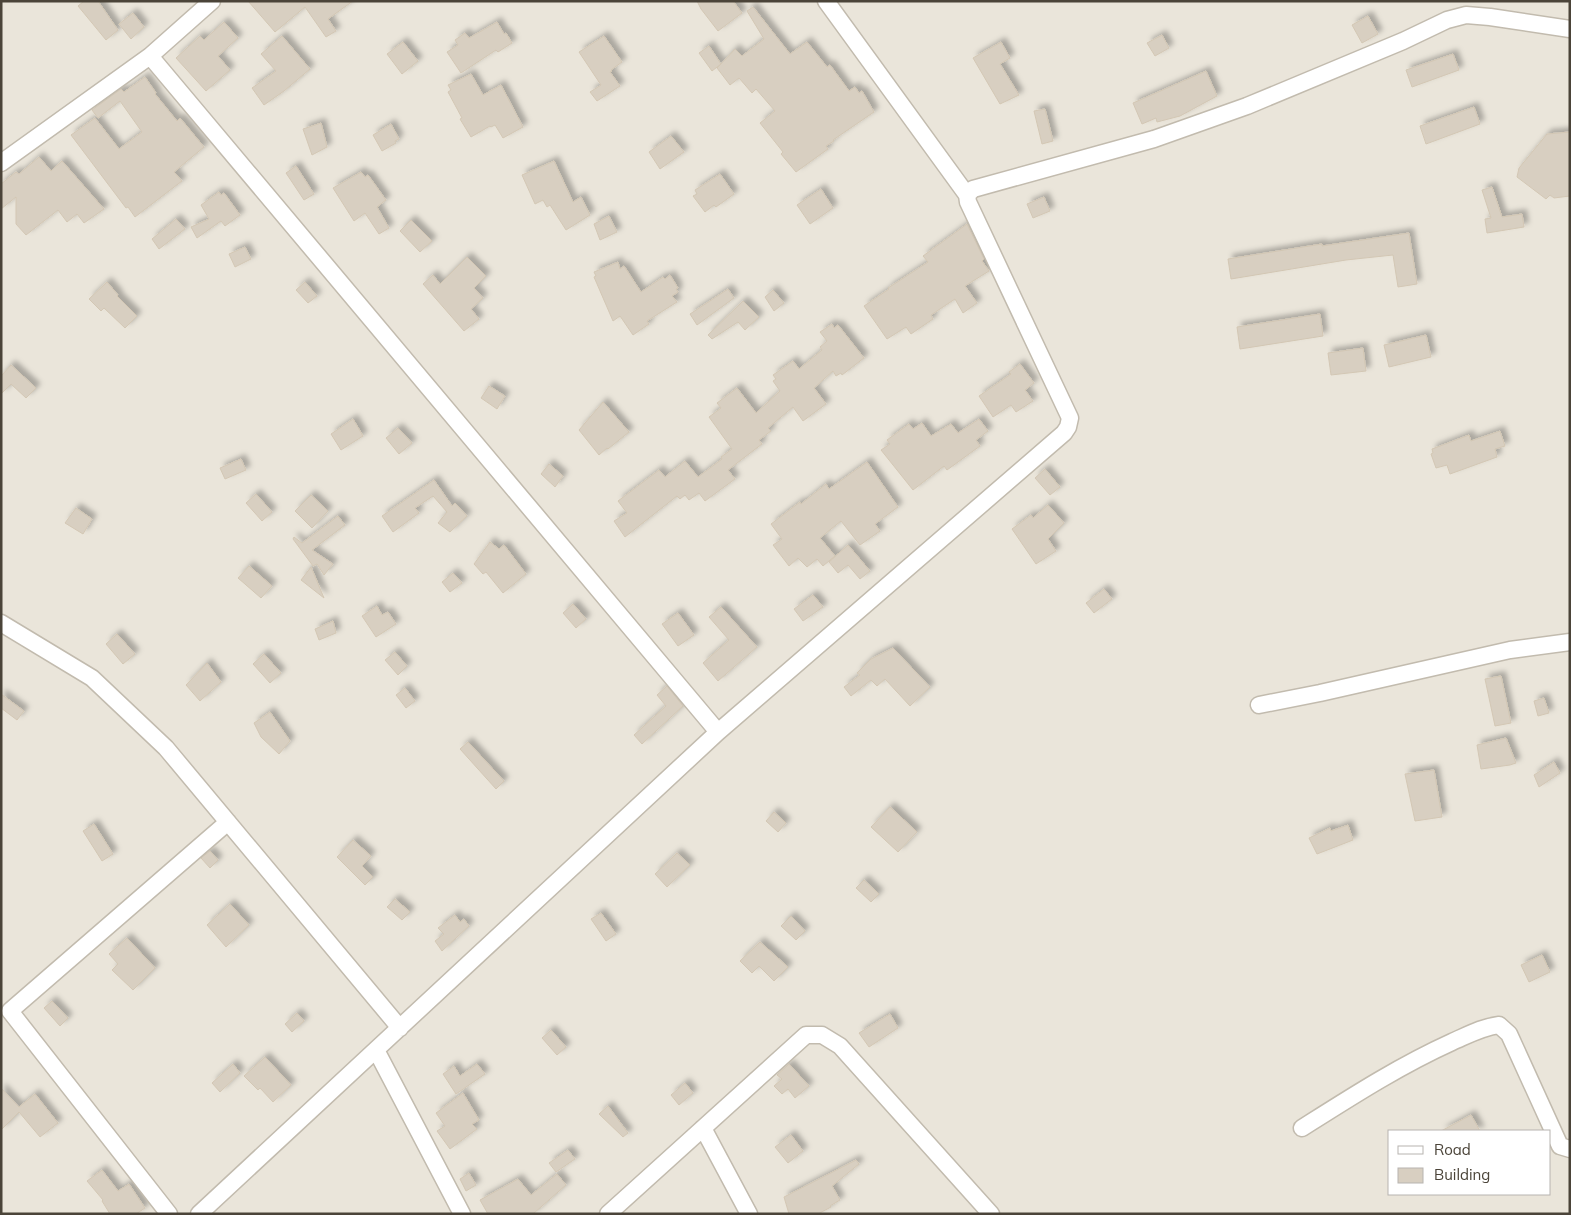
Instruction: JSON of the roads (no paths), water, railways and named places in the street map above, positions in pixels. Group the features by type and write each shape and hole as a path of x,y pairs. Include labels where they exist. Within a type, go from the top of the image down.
{"street":[{"path":"1,163 150,56 212,1"},
{"path":"199,1214 718,732 1064,433 1068,427 1070,418 968,202 967,195 826,1"},
{"path":"967,195 973,189 1154,140 1248,106 1403,41 1447,20 1466,15 1570,29"},
{"path":"150,56 718,732"},
{"path":"1,623 92,678 166,748 400,1028"},
{"path":"1259,705 1358,685 1510,650 1570,642"},
{"path":"169,1214 10,1011 228,822"},
{"path":"1302,1128 1419,1057 1487,1026 1499,1025 1509,1034 1560,1146 1570,1149"},
{"path":"608,1214 806,1035 822,1035 840,1046 991,1214"},
{"path":"376,1050 462,1214"},
{"path":"703,1128 749,1214"}]}
